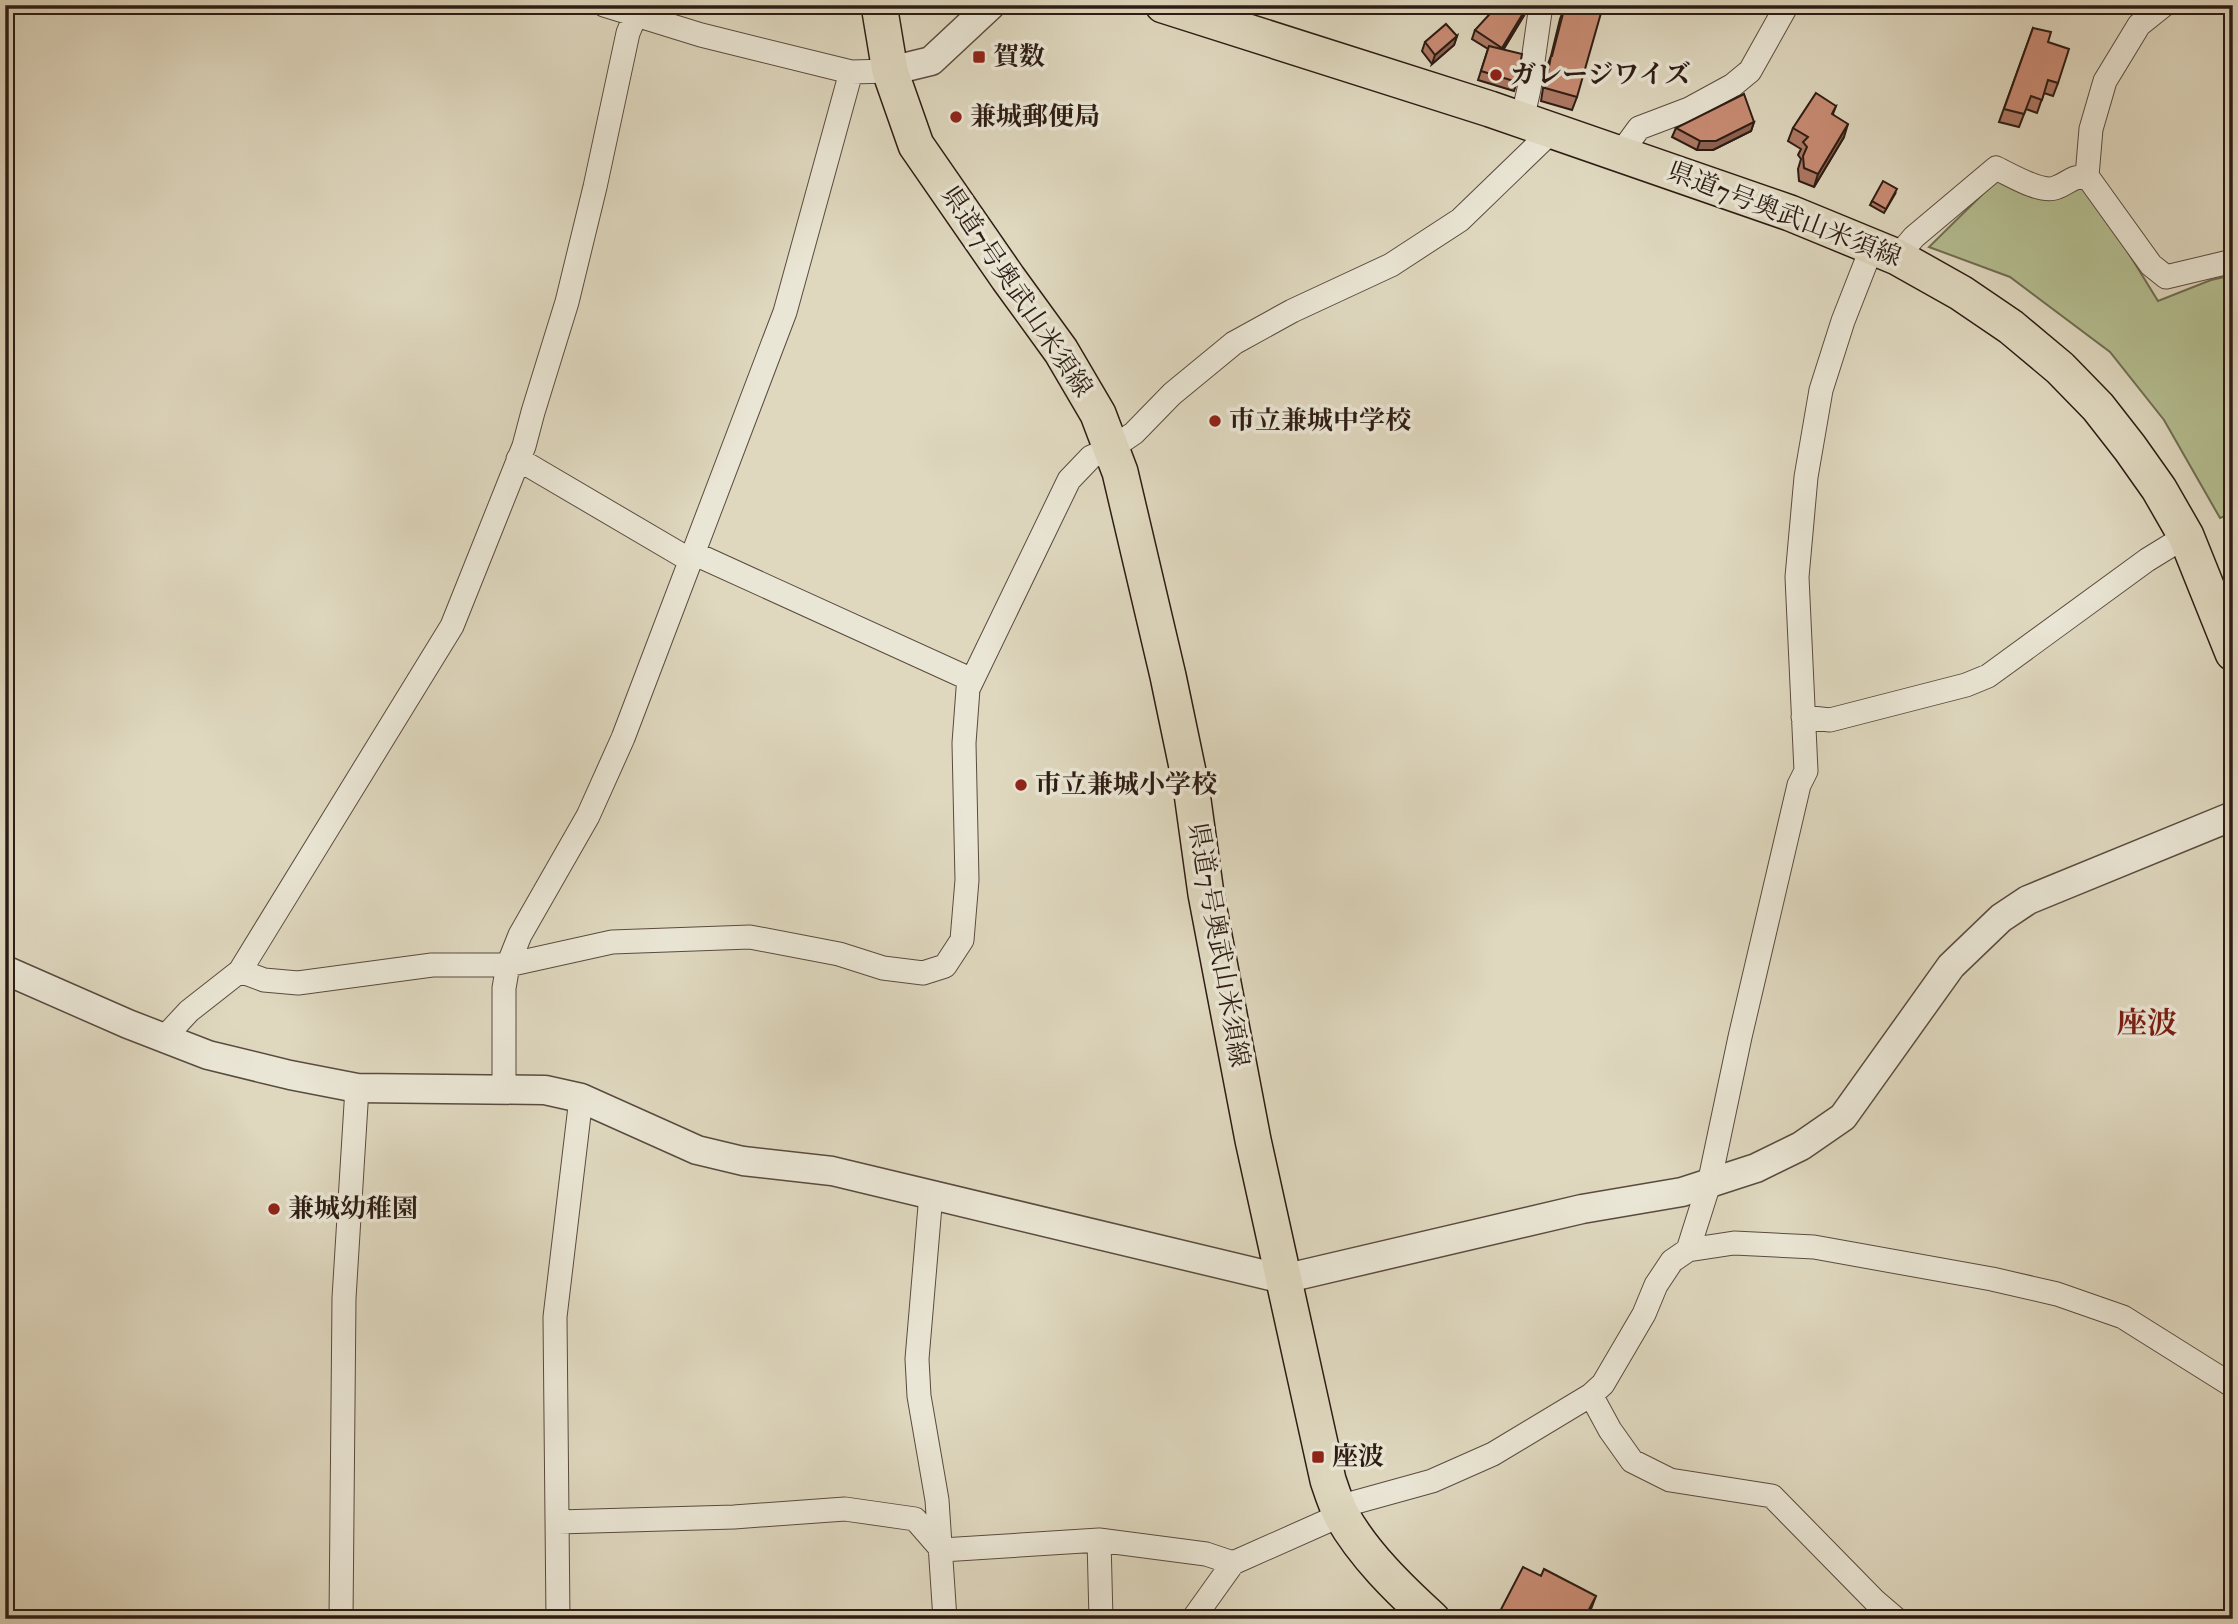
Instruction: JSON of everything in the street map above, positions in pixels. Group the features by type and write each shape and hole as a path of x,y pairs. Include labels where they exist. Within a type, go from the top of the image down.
{"main road":[{"name":"県道7号奥武山米須線","path":"879,5 890,71 916,145 1061,351 1098,414 1112,447 1168,676 1191,786 1206,894 1253,1140 1328,1480 1340,1511 1361,1544 1432,1619"},
{"name":"県道7号奥武山米須線","path":"1163,5 1536,126 1790,213 1927,272 2011,327 2060,368 2098,407 2159,489 2186,536 2233,653"}],"street":[{"path":"604,5 635,16 851,72 890,71 931,61 991,5"},
{"path":"240,971 264,980 298,983 432,965 509,965 612,942 750,937 839,954 883,968 923,973 945,966 962,940 966,892 964,743 968,689 1069,480 1091,457 1134,433 1172,394 1234,343 1292,311 1391,265 1460,220 1536,126 1529,89 1541,5"},
{"path":"1620,154 1639,128 1689,109 1733,85 1749,71 1787,5"},
{"path":"2164,5 2140,25 2105,81 2091,129 2087,176 2151,265 2166,277 2233,261"},
{"path":"164,1038 189,1011 240,971 452,626 524,446 567,302 628,33 635,16"},
{"path":"504,1089 504,988 509,965 520,935 588,816 613,760 785,312 851,72"},
{"path":"1688,1250 1709,1184 1740,1037 1799,785 1806,771 1797,577 1806,478 1821,390 1843,321 1885,252 1914,237 1996,168 2044,190 2057,188 2073,177 2087,176"},
{"path":"518,459 691,556 972,680"},
{"path":"1803,717 1830,720 1988,677 2147,560 2186,536"},
{"path":"5,970 63,997 208,1055 290,1075 357,1088 545,1090 581,1098 698,1150 743,1161 832,1171 1283,1279 1570,1212 1682,1192 1756,1168 1801,1146 1843,1117 1951,966 2001,918 2028,900 2233,816"},
{"path":"341,1619 344,1298 357,1088"},
{"path":"558,1619 555,1317 581,1098"},
{"path":"931,1194 917,1359 919,1396 937,1500 945,1619"},
{"path":"1194,1619 1233,1563 1340,1511 1432,1481 1481,1459 1591,1395 1603,1384 1644,1314 1656,1285 1672,1261 1688,1250 1734,1242 1814,1247 1992,1279 2057,1294 2123,1317 2233,1386"},
{"path":"1591,1395 1632,1461 1670,1480 1772,1496 1896,1619"},
{"path":"558,1522 734,1517 845,1509 915,1518 942,1550"},
{"path":"942,1550 1099,1540 1206,1554 1233,1563"},
{"path":"1099,1540 1101,1619"}],"green space":[{"path":"2000,177 2037,193 2061,198 2086,184 2158,301 2211,280 2233,275 2233,513 2220,518 2164,420 2110,352 2010,277 1929,247"}],"building":[{"path":"1498,5 1528,5 1502,48 1475,30"},
{"path":"1565,6 1601,13 1577,97 1545,88"},
{"path":"1446,24 1457,36 1435,55 1425,42"},
{"path":"2033,28 2051,32 2048,42 2069,49 2058,83 2048,80 2042,100 2031,96 2024,114 2004,109"},
{"path":"1489,46 1522,54 1517,82 1481,71"},
{"path":"1816,93 1836,106 1832,114 1848,124 1818,174 1804,168 1803,156 1807,147 1803,142 1808,137 1793,128"},
{"path":"1744,94 1754,122 1716,141 1700,141 1676,128"},
{"path":"1883,181 1897,189 1886,209 1872,201"},
{"path":"1523,1567 1541,1576 1544,1569 1596,1596 1584,1619 1496,1619"}],"place":[{"name":"賀数","path":"979,57"},
{"name":"ガレージワイズ","path":"1496,75"},
{"name":"兼城郵便局","path":"956,117"},
{"name":"市立兼城中学校","path":"1215,421"},
{"name":"市立兼城小学校","path":"1021,785"},
{"name":"兼城幼稚園","path":"274,1209"},
{"name":"座波","path":"1318,1457"}],"district":[{"name":"座波","path":"2147,1024"}]}
